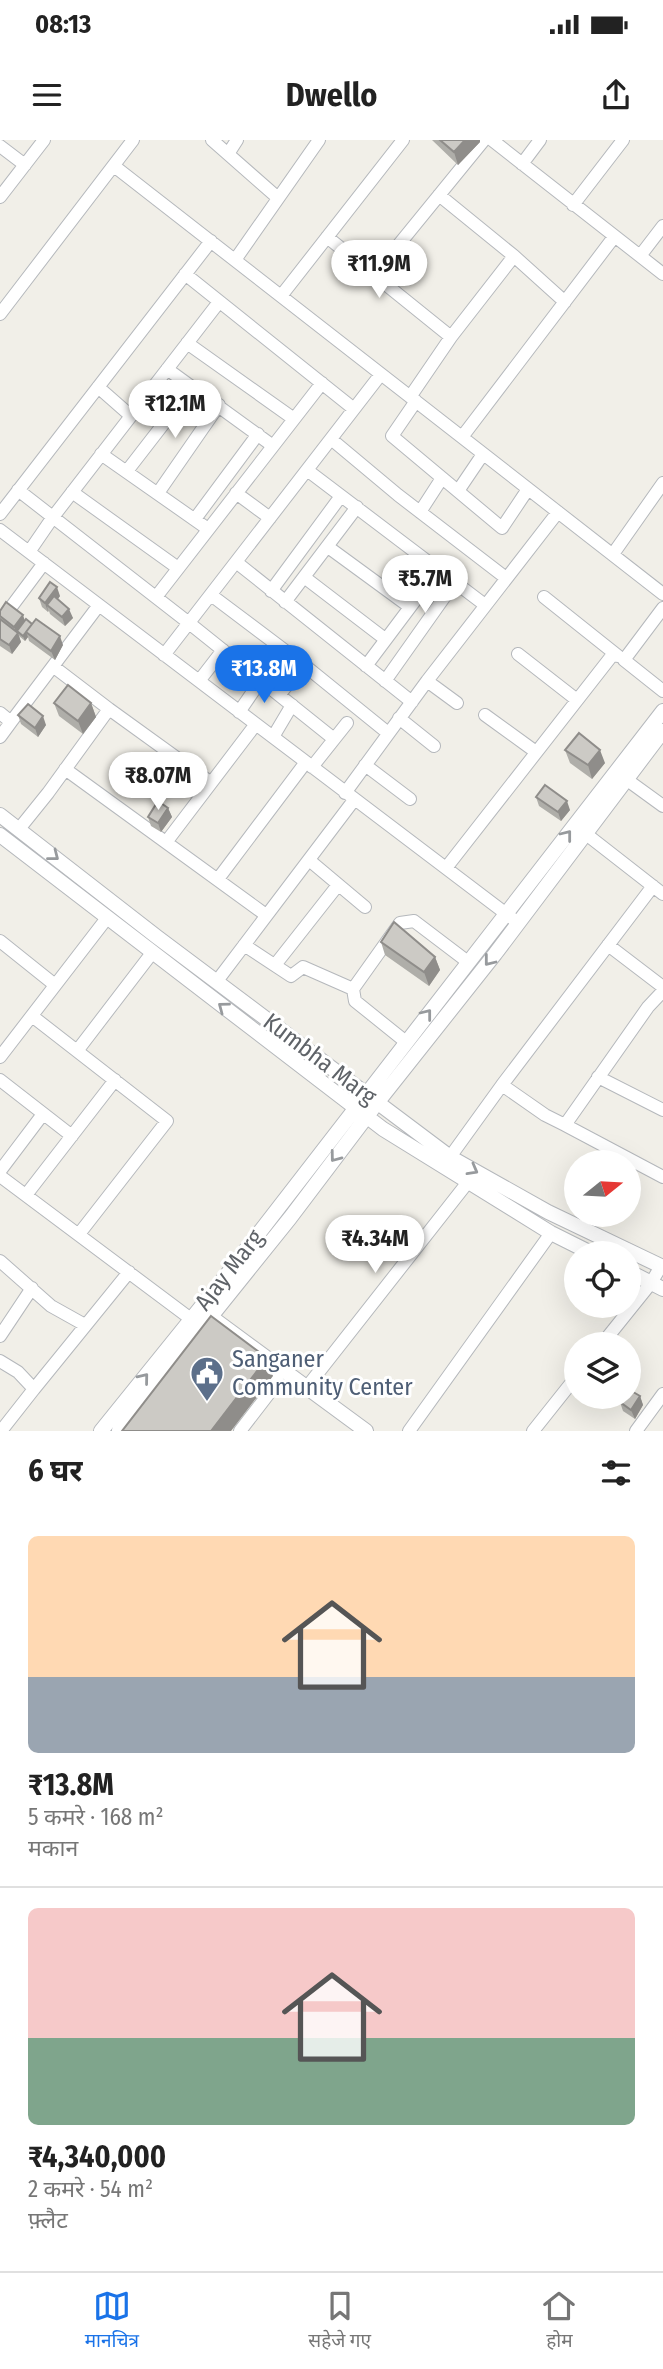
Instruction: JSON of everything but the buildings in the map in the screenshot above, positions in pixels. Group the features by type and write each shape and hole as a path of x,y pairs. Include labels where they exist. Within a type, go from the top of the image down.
{"street":[{"path":"2,190 44,140"},
{"path":"0,314 133,140"},
{"path":"212,140 278,198"},
{"path":"228,154 237,140"},
{"path":"235,260 319,140"},
{"path":"281,296 403,140"},
{"path":"374,275 484,140"},
{"path":"492,140 663,274"},
{"path":"522,164 540,140"},
{"path":"573,205 623,140"},
{"path":"0,146 25,165"},
{"path":"114,166 612,554 662,589"},
{"path":"439,195 565,302"},
{"path":"640,256 663,226"},
{"path":"327,237 452,337"},
{"path":"462,437 614,237"},
{"path":"0,514 211,241"},
{"path":"514,256 452,337 392,436 502,528 528,489"},
{"path":"185,274 354,409"},
{"path":"29,552 52,517 219,302"},
{"path":"187,343 294,419"},
{"path":"167,369 273,446"},
{"path":"164,655 381,374"},
{"path":"156,597 322,383"},
{"path":"98,387 131,416"},
{"path":"127,471 192,387"},
{"path":"158,493 219,405"},
{"path":"195,519 258,435"},
{"path":"331,439 506,578"},
{"path":"101,454 208,529"},
{"path":"458,491 483,454"},
{"path":"307,470 485,605"},
{"path":"420,512 442,478"},
{"path":"612,554 663,483"},
{"path":"18,490 334,739"},
{"path":"72,492 178,568"},
{"path":"236,493 270,518"},
{"path":"271,591 341,496"},
{"path":"285,602 357,507"},
{"path":"217,981 309,860 350,796 365,765 388,733 558,512"},
{"path":"0,530 518,923"},
{"path":"328,547 410,607"},
{"path":"236,562 412,702"},
{"path":"0,622 44,563"},
{"path":"366,666 438,569"},
{"path":"304,578 385,639"},
{"path":"385,681 455,582"},
{"path":"211,595 388,733"},
{"path":"544,597 663,691"},
{"path":"0,737 5,718 54,667 99,605"},
{"path":"446,868 577,700 663,608"},
{"path":"199,681 223,650"},
{"path":"517,654 577,700"},
{"path":"279,695 304,665"},
{"path":"54,667 211,782"},
{"path":"239,712 261,680"},
{"path":"427,681 457,704"},
{"path":"273,737 292,705"},
{"path":"5,826 65,769 109,709"},
{"path":"371,1098 518,923 586,834 663,711"},
{"path":"485,715 536,752"},
{"path":"399,718 433,746"},
{"path":"218,879 309,764 347,723"},
{"path":"167,841 256,724"},
{"path":"371,1098 406,1042 506,914 621,776 663,731"},
{"path":"365,765 410,799"},
{"path":"65,769 266,915"},
{"path":"621,776 663,806"},
{"name":"Kumbha Marg","path":"5,826 107,918 361,1112 468,1182 567,1241"},
{"name":"Kumbha Marg","path":"5,826 217,981 450,1157 548,1212 662,1267"},
{"path":"450,1157 608,945 658,890 586,834"},
{"path":"309,860 365,907"},
{"path":"275,965 338,885"},
{"path":"0,1057 107,918"},
{"path":"406,1042 355,1001 353,989 400,923 414,921 468,962"},
{"path":"0,941 55,985"},
{"path":"244,945 291,976 303,967 353,989"},
{"path":"565,1125 663,989 608,945"},
{"path":"77,1051 152,953"},
{"path":"32,1016 167,1121 79,1234"},
{"path":"0,1032 12,1041"},
{"path":"598,1077 663,1111"},
{"path":"0,1080 72,1136"},
{"path":"26,1195 115,1080"},
{"path":"502,1085 545,1115 663,1177"},
{"name":"Ajay Marg","path":"101,1431 290,1218 371,1098"},
{"path":"43,1114 0,1173 129,1272 281,1369 366,1431"},
{"path":"307,1387 468,1182"},
{"path":"409,1431 551,1233"},
{"path":"0,1261 51,1306 85,1325"},
{"path":"613,1332 657,1286 662,1267"},
{"path":"1,1431 129,1272"},
{"path":"641,1278 657,1286"},
{"path":"0,1336 32,1288"},
{"name":"Ajay Marg","path":"119,1431 201,1318"},
{"path":"0,1361 18,1372 34,1389"},
{"path":"240,1431 270,1392 281,1369"},
{"path":"534,1431 564,1392"},
{"path":"636,1431 658,1412 663,1394"}],"place":[{"name":"Sanganer Community Center","path":"207,1403"}]}
